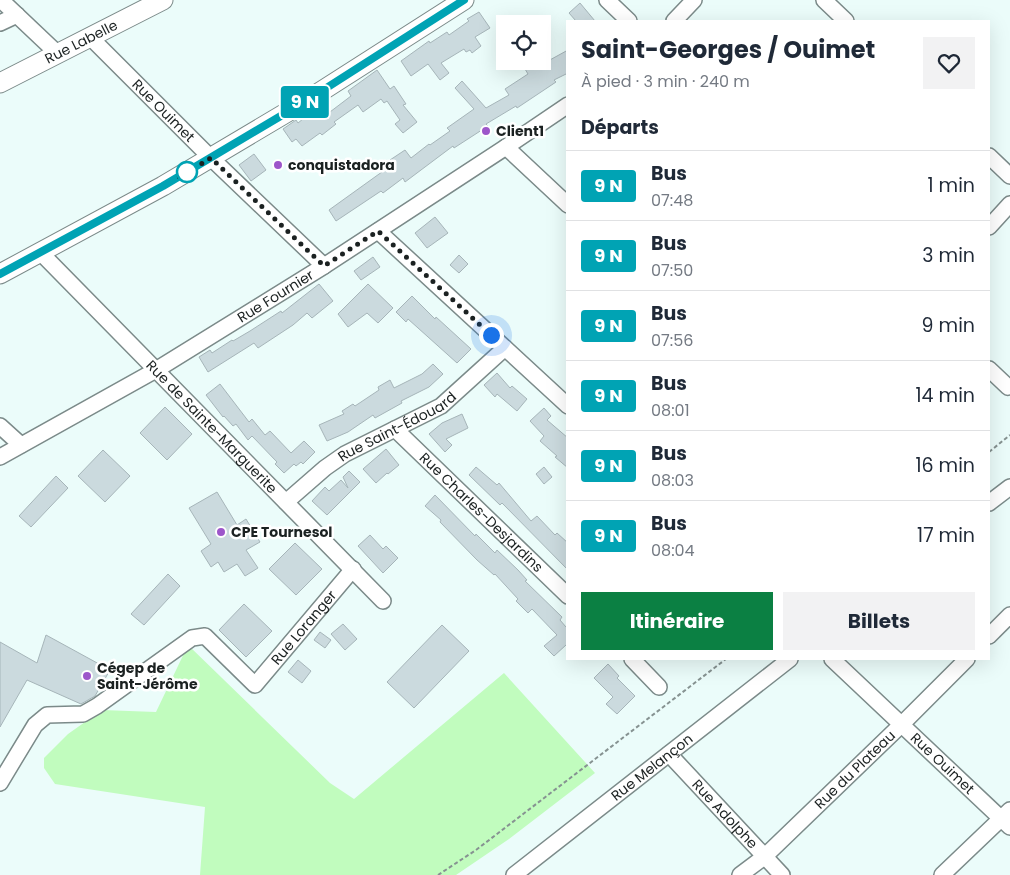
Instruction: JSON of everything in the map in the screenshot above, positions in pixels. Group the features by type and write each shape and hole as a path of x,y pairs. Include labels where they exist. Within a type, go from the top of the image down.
{"main road":[{"name":"Rue Labelle","path":"0,83 163,0"},
{"path":"0,274 211,158 306,101 464,0"}],"street":[{"path":"1,0 58,54"},
{"path":"607,0 628,20"},
{"path":"675,20 694,0"},
{"path":"824,0 845,20"},
{"path":"0,23 16,15"},
{"name":"Rue Ouimet","path":"90,37 211,158 324,266"},
{"name":"Rue Fournier","path":"0,456 156,370 324,266 566,106"},
{"path":"506,147 566,203"},
{"path":"990,157 1010,176"},
{"path":"990,226 1010,204"},
{"path":"378,231 566,404"},
{"name":"Rue de Sainte-Marguerite","path":"40,252 383,601"},
{"name":"Rue Saint-Édouard","path":"286,502 325,468 345,454 441,406 505,348"},
{"path":"990,369 1009,386"},
{"path":"0,426 21,445"},
{"name":"Rue Charles-Desjardins","path":"396,428 566,594"},
{"path":"990,502 1010,487"},
{"name":"Rue Loranger","path":"0,783 35,725 47,715 83,714 192,638 205,636 255,685 353,569"},
{"path":"990,635 1010,615"},
{"path":"635,660 659,687"},
{"name":"Rue Melançon","path":"514,875 789,660"},
{"name":"Rue Ouimet","path":"833,660 901,725 1007,818"},
{"name":"Rue du Plateau","path":"740,875 764,857 966,660"},
{"name":"Rue Adolphe","path":"669,754 782,875"},
{"path":"942,875 1007,818"}],"path":[{"path":"990,451 1010,435"},
{"path":"438,875 476,850 725,660"}],"green space":[{"path":"188,645 330,783 354,799 504,673 595,773 509,839 456,875 200,875 205,807 55,784 44,768 44,758 68,734 102,710 156,712"}],"building":[{"path":"580,3 594,20 575,20 569,13"},
{"path":"479,12 490,28 475,37 481,46 472,53 470,50 466,52 464,49 441,63 449,73 440,80 428,64 411,76 401,61 429,41 430,43 447,32 449,35 469,21 467,19"},
{"path":"566,51 566,74 554,80 556,82 517,108 516,106 486,124 488,126 454,148 453,146 405,182 403,178 383,193 381,191 336,221 329,210 393,164 390,160 405,150 411,158 450,131 447,128 474,109 455,88 462,81 486,108 509,95 505,89 528,74 526,70 551,70 551,59"},
{"path":"377,70 390,89 394,86 406,104 403,105 417,122 403,133 395,124 400,120 387,101 384,103 381,99 363,112 358,105 334,122 336,124 322,135 320,133 302,146 296,139 292,142 283,129 296,120 298,123 319,106 326,115 351,96 348,91"},
{"path":"254,154 266,170 251,181 239,165"},
{"path":"435,217 448,233 427,248 415,233"},
{"path":"459,255 468,264 459,273 450,265"},
{"path":"373,257 380,267 361,280 354,271"},
{"path":"319,284 333,301 312,318 307,313 293,325 258,348 254,343 208,372 199,357 210,350 212,353 281,311 282,313"},
{"path":"368,284 393,308 378,323 367,313 348,327 338,314"},
{"path":"412,296 435,319 436,317 471,349 457,363 408,319 406,322 396,312"},
{"path":"433,364 443,374 429,387 401,401 402,403 375,418 373,415 348,432 327,441 319,425 344,414 342,411 353,404 355,406 379,390 378,387 390,380 394,388 422,374"},
{"path":"497,373 510,388 512,386 527,399 517,411 497,394 495,397 484,385"},
{"path":"220,384 249,422 252,419 265,435 270,431 291,453 304,441 315,452 303,464 301,462 296,466 294,464 284,473 275,464 277,462 252,436 248,440 236,424 233,426 223,417 206,395"},
{"path":"165,407 192,434 167,460 140,433"},
{"path":"544,408 551,416 547,420 566,436 566,466 540,441 544,436 530,421"},
{"path":"462,414 468,428 446,439 452,445 445,452 429,434 442,423"},
{"path":"386,449 399,465 376,483 363,469"},
{"path":"103,450 130,476 105,502 78,476"},
{"path":"476,467 497,485 499,483 531,521 537,516 555,535 557,533 566,541 566,568 502,503 500,505 469,475"},
{"path":"544,467 552,477 544,484 536,474"},
{"path":"349,471 360,482 327,515 312,501 325,487 329,491 341,480 348,488 343,477"},
{"path":"56,476 68,488 31,527 19,516"},
{"path":"217,492 237,525 246,519 260,542 246,550 258,568 245,576 237,564 224,572 218,562 211,567 201,551 211,544 189,508"},
{"path":"435,495 475,536 476,534 495,553 497,550 518,570 527,580 525,581 562,617 560,620 566,627 566,645 554,656 544,646 557,635 532,609 528,613 495,574 477,560 440,522 441,520 425,506"},
{"path":"370,535 383,549 386,546 398,558 383,573 358,546"},
{"path":"295,543 322,569 296,595 269,569"},
{"path":"168,574 180,586 144,625 131,614"},
{"path":"244,604 272,631 246,657 219,630"},
{"path":"343,624 357,639 345,650 331,634"},
{"path":"442,625 469,651 414,708 387,682"},
{"path":"320,632 331,640 325,648 314,640"},
{"path":"46,635 110,670 95,696 81,704 27,680 0,727 0,642 37,663"},
{"path":"298,660 311,671 302,683 288,672"},
{"path":"608,664 619,676 617,678 635,696 617,714 606,704 613,697 594,678"}],"bus line":[{"path":"0,274 163,186 306,101 464,0"}],"place":[{"name":"Client1","path":"486,131"},
{"name":"conquistadora","path":"278,165"},
{"name":"CPE Tournesol","path":"221,532"},
{"name":"Cégep de Saint-Jérôme","path":"87,676"}],"route":[{"path":"187,172 179,177 211,158 324,266 378,231 491,335"}]}
